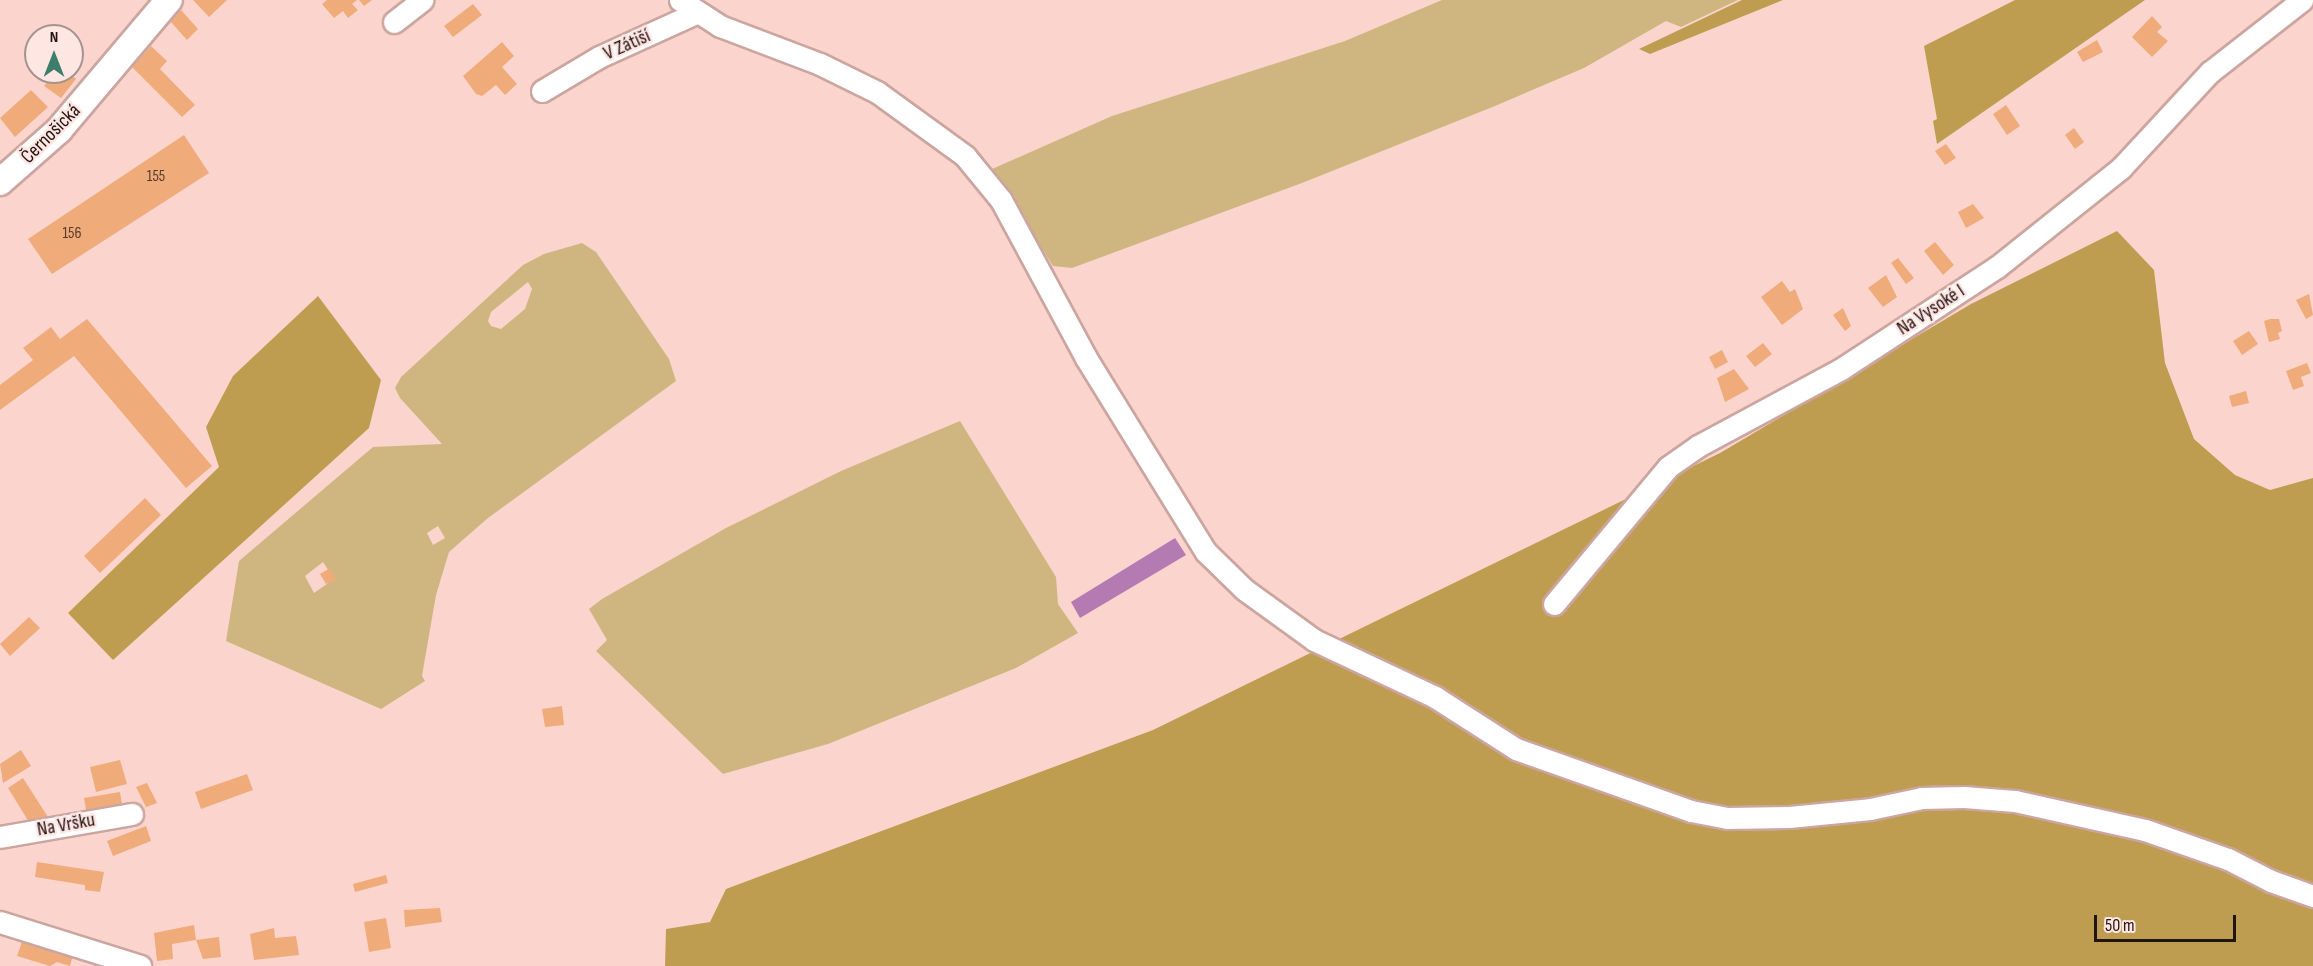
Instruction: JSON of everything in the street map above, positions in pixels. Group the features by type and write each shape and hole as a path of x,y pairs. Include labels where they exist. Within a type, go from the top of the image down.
{"street":[{"name":"Černošická","path":"0,182 60,130 169,0"},
{"path":"394,22 422,0"},
{"name":"Na Vysoké I","path":"1554,604 1668,467 1698,446 1841,369 1997,267 2121,168 2210,72 2302,0"},
{"path":"688,7 877,92 965,156 1001,200 1086,358 1206,552 1245,590 1314,640 1435,697 1516,749 1691,811 1727,818 1789,818 1870,809 1922,798 2015,801 2145,830 2228,859 2271,881 2313,896"},
{"name":"V Zátiší","path":"542,91 688,7"},
{"name":"Na Vršku","path":"0,837 132,814"},
{"path":"0,922 140,966"}],"shaded area":[{"path":"1442,0 1738,0 1681,27 1666,21 1584,68 1495,106 1302,183 1072,268 1053,266 992,169 1112,116 1345,41"},
{"path":"1742,0 1783,0 1650,54 1639,49"},
{"path":"2015,0 2145,0 1937,144 1933,121 1937,119 1924,46"},
{"path":"2117,231 2154,270 2165,363 2194,439 2235,475 2270,490 2313,478 2313,966 665,966 666,929 710,922 726,889 1153,730 1720,453 1971,304"},
{"path":"582,243 596,252 669,359 676,381 488,518 449,552 436,595 422,676 425,681 381,709 226,641 239,561 373,447 442,444 400,398 395,388 401,377 523,265 544,254","holes":["528,282 532,289 525,309 501,329 491,326 488,321 491,312","438,526 445,538 433,545 427,533","323,562 334,579 314,593 305,576"]},
{"path":"318,296 381,380 369,428 113,660 68,613 219,467 206,427 233,376"},
{"path":"960,421 1056,577 1058,604 1078,633 1016,668 828,744 723,774 596,651 607,640 589,609 602,599 726,528 841,471"},
{"path":"1175,538 1186,555 1080,618 1071,602"}],"building":[{"path":"193,0 227,0 209,17"},
{"path":"327,0 357,0 352,4 358,10 348,18 343,11 334,18 322,4"},
{"path":"359,0 372,0 364,6"},
{"path":"473,4 482,15 453,37 444,26"},
{"path":"181,10 198,29 187,40 170,21"},
{"path":"2152,16 2162,27 2157,32 2168,41 2152,57 2132,37"},
{"path":"2097,40 2103,52 2083,62 2077,52"},
{"path":"502,42 514,56 502,67 517,84 505,95 496,85 482,96 476,94 463,76"},
{"path":"151,46 167,61 160,69 195,105 182,117 132,67"},
{"path":"46,84 72,84 61,98 44,86"},
{"path":"31,90 48,107 15,137 0,118"},
{"path":"2006,105 2020,126 2007,135 1993,114"},
{"path":"2074,128 2084,142 2075,149 2065,135"},
{"path":"184,135 209,173 52,274 28,239"},
{"path":"1946,144 1956,158 1945,165 1935,151"},
{"path":"1973,204 1984,218 1966,228 1958,212"},
{"path":"1935,242 1954,265 1943,275 1924,251"},
{"path":"1898,258 1914,278 1906,284 1891,263"},
{"path":"1886,275 1897,297 1883,307 1868,288"},
{"path":"1782,281 1790,292 1795,289 1803,309 1782,325 1761,297"},
{"path":"2309,294 2313,315 2306,319 2296,300"},
{"path":"1843,308 1851,326 1845,331 1833,315"},
{"path":"87,319 212,466 186,488 74,356 0,410 0,385 33,360 23,348 51,327 60,339"},
{"path":"2279,319 2282,331 2278,333 2280,339 2269,342 2264,321"},
{"path":"2249,331 2258,344 2242,355 2233,341"},
{"path":"1763,343 1772,354 1755,367 1746,356"},
{"path":"1722,350 1728,362 1715,369 1709,357"},
{"path":"2307,363 2311,373 2301,377 2304,386 2293,390 2286,371"},
{"path":"1734,369 1749,389 1725,402 1717,378"},
{"path":"2246,391 2249,403 2232,407 2229,396"},
{"path":"145,498 161,515 100,573 84,556"},
{"path":"330,568 336,580 326,584 320,574"},
{"path":"29,617 40,628 10,656 0,644"},
{"path":"562,706 564,725 545,727 542,709"},
{"path":"21,750 31,766 3,783 0,764"},
{"path":"120,760 127,784 96,792 90,767"},
{"path":"247,774 253,790 201,809 195,792"},
{"path":"23,778 48,817 32,827 8,788"},
{"path":"147,783 157,803 146,807 136,787"},
{"path":"120,792 123,810 87,816 84,798"},
{"path":"146,826 151,841 113,856 107,841"},
{"path":"37,862 104,872 100,892 85,890 85,885 35,877"},
{"path":"386,875 388,883 355,892 353,884"},
{"path":"440,908 442,922 405,927 404,910"},
{"path":"386,918 391,948 369,952 364,922"},
{"path":"194,925 196,940 172,944 173,959 157,961 154,933"},
{"path":"274,928 275,938 296,936 299,955 254,960 250,934"},
{"path":"219,937 221,957 203,959 196,940"},
{"path":"23,939 73,955 70,966 57,962 50,966 17,956"}]}
